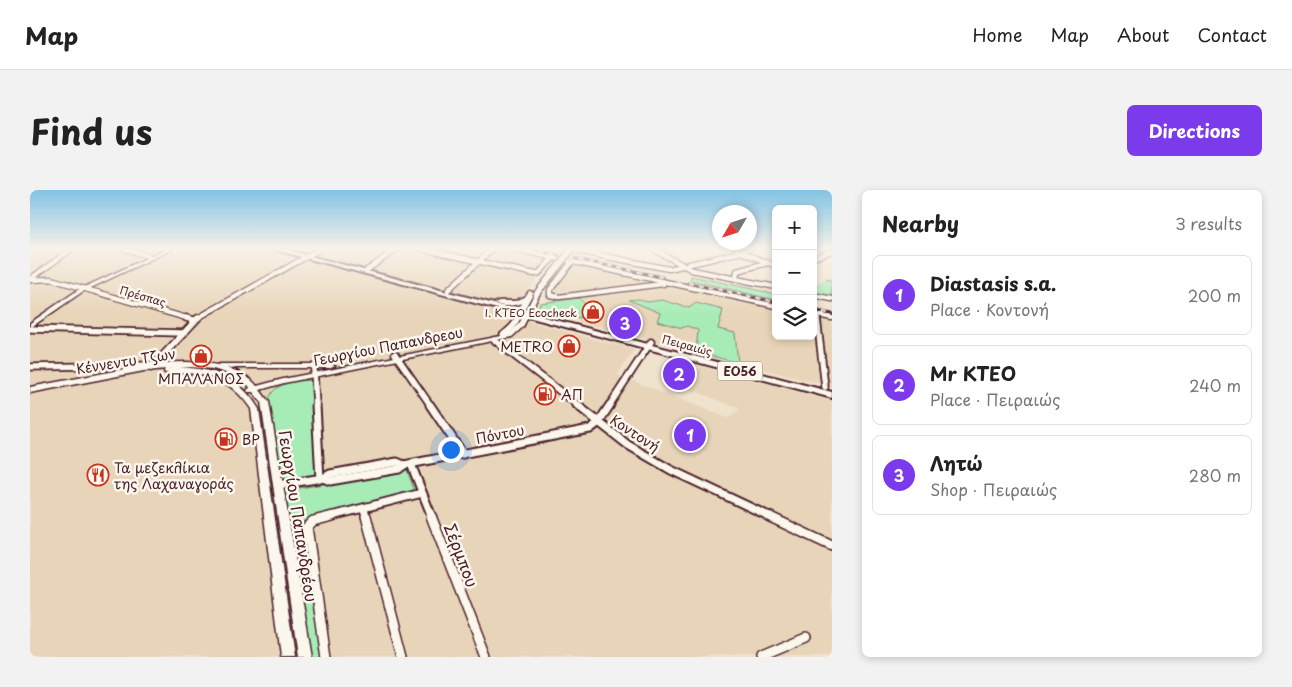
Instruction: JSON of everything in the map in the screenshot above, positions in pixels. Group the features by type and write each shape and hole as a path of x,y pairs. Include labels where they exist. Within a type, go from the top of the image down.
{"main road":[{"name":"Πειραιώς","path":"365,271 830,390"},
{"name":"Πειραιώς","path":"370,271 499,303 525,312"},
{"path":"499,303 516,303 525,299"}],"street":[{"path":"30,280 42,271"},
{"path":"30,319 82,288 118,271"},
{"path":"30,327 82,288 121,271"},
{"path":"30,367 152,366 194,320 281,271"},
{"path":"448,290 469,271"},
{"path":"519,271 533,274 541,271"},
{"path":"525,312 534,292 550,271"},
{"path":"525,312 525,299 534,292 553,271"},
{"path":"565,271 550,290 550,295 559,297 669,283"},
{"path":"613,271 772,305"},
{"path":"702,271 772,286"},
{"path":"736,279 737,272 741,271"},
{"name":"Πρέσπας","path":"30,280 51,279 194,320"},
{"path":"766,285 772,283"},
{"path":"817,296 832,299"},
{"name":"Γεωργίου Παπανδρεου","path":"248,389 283,381 331,366 494,340 515,333 525,312"},
{"name":"Γεωργίου Παπανδρεου","path":"248,389 315,372 500,334 509,330 525,312"},
{"path":"817,314 832,318"},
{"path":"817,324 830,390"},
{"path":"30,327 182,333"},
{"name":"Κοντονή","path":"494,340 628,446 666,467 832,546"},
{"path":"598,423 650,344"},
{"path":"397,356 463,454"},
{"name":"Κέννεντυ Τζων","path":"30,390 152,366 176,365 212,367 233,373 248,389"},
{"path":"212,367 331,366"},
{"name":"Κέννεντυ Τζων","path":"30,396 128,376 172,371 206,372 248,389"},
{"path":"315,372 322,478"},
{"path":"264,400 270,390 283,381"},
{"name":"Γεωργίου Παπανδρέου","path":"248,389 264,400 305,657"},
{"name":"Γεωργίου Παπανδρέου","path":"248,389 258,420 288,657"},
{"name":"Πόντου","path":"278,485 322,478 330,481 399,469 408,464 585,431 598,423"},
{"name":"Σέρμπου","path":"408,464 422,493 486,657"},
{"path":"326,657 306,530 308,524 422,493"},
{"path":"364,508 403,657"},
{"path":"760,657 806,638"}],"shaded area":[{"path":"30,271 544,271 505,315 634,350 618,375 728,418 740,409 689,389 701,366 832,401 832,657 30,657"},
{"path":"566,271 603,271 772,307 772,340 817,340 817,317 832,320 832,387 738,363 734,334 718,329 722,310 689,308 662,300 647,302 639,299 630,301 660,313 657,320 698,330 696,352 577,321 590,307 575,294 559,295 554,293 553,287"}],"green space":[{"path":"691,276 772,293 772,299 690,280"},
{"path":"827,279 832,281 832,298 817,295 817,285"},
{"path":"579,298 588,307 580,318 538,308 540,303"},
{"path":"639,299 647,302 662,300 689,308 696,303 723,310 718,329 735,333 738,363 696,352 698,330 687,326 682,328 657,321 660,313 629,300"},
{"path":"304,380 312,381 317,472 314,475 284,480 282,478 269,398 279,387"},
{"path":"407,470 415,492 301,522 322,657 311,657 284,493 288,490"}],"railway":[{"path":"633,271 662,277"},
{"path":"688,283 772,301"},
{"path":"817,311 832,314"}],"place":[{"name":"Ι. ΚΤΕΟ Ecocheck","path":"593,312"},
{"name":"Λητώ","path":"625,323"},
{"name":"METRO","path":"569,346"},
{"name":"ΜΠΑΛΑΝΟΣ","path":"201,356"},
{"name":"Mr KTEO","path":"679,374"},
{"name":"ΑΠ","path":"545,394"},
{"name":"Diastasis s.a.","path":"690,435"},
{"name":"BP","path":"226,439"},
{"name":"Τα μεζεκλίκια της Λαχαναγοράς","path":"98,475"}]}
